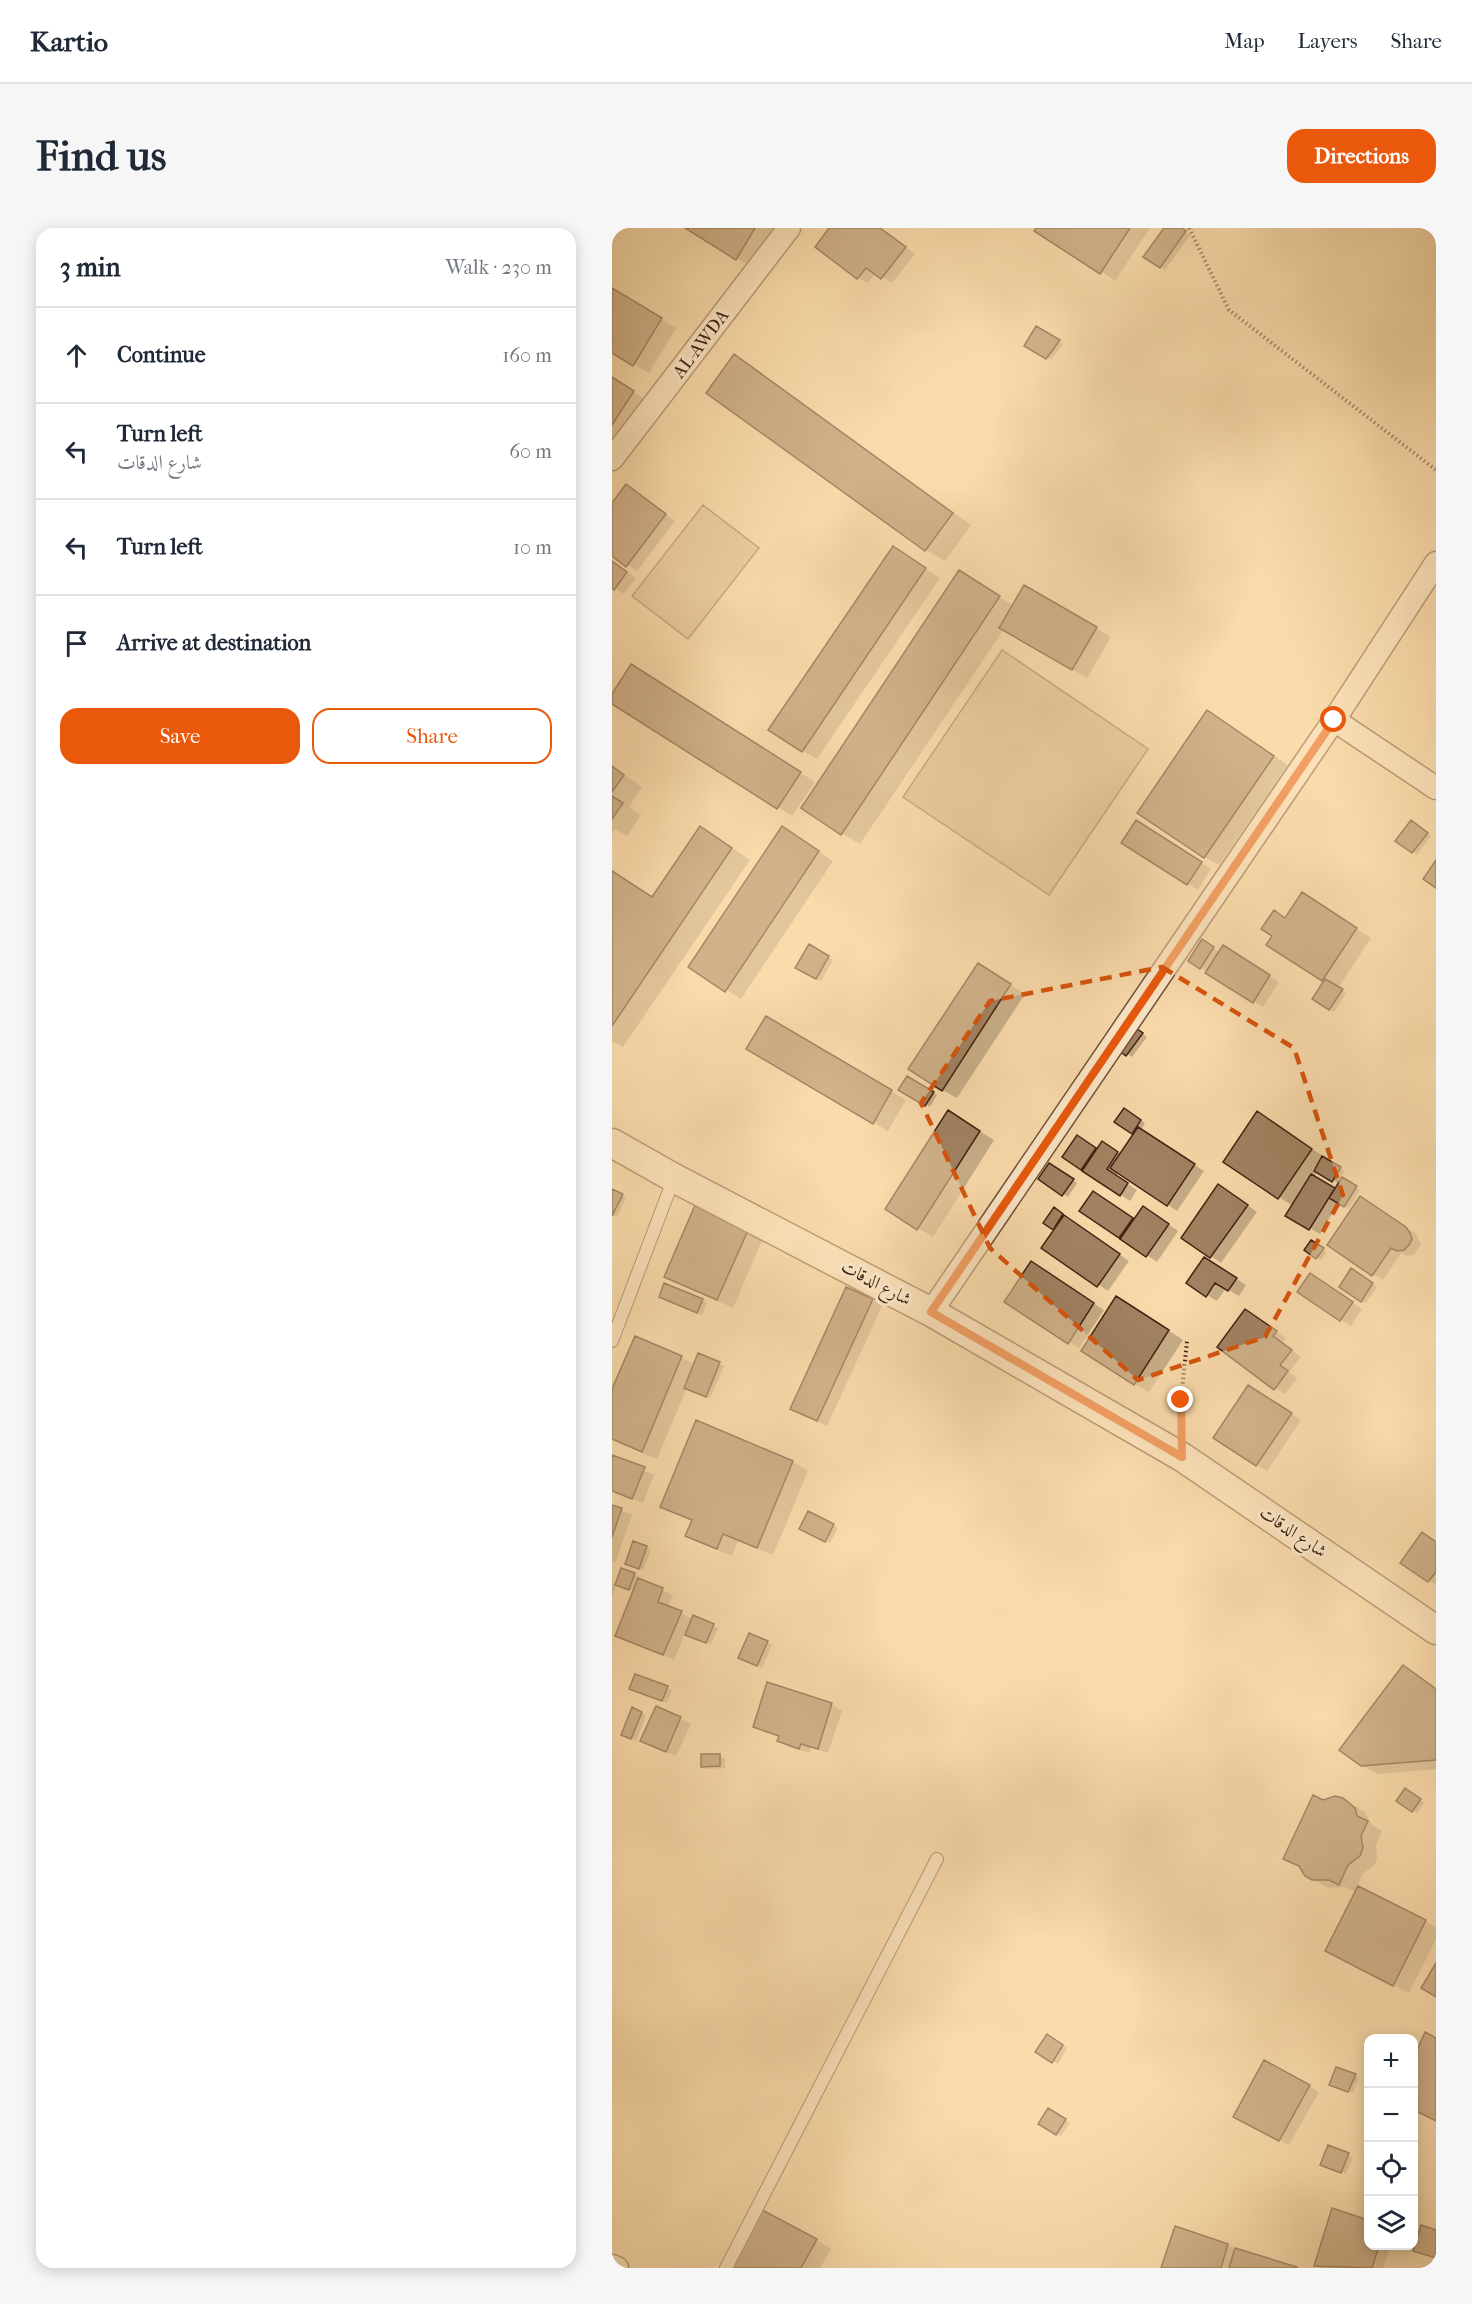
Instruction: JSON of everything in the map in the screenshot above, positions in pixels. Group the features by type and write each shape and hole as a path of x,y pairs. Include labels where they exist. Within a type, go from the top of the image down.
{"street":[{"name":"AL-AWDA","path":"612,459 789,228"},
{"path":"931,1312 1334,720 1436,563"},
{"path":"1334,720 1436,788"},
{"name":"شارع الدقات","path":"612,1143 674,1178 931,1312 1182,1457 1436,1629"},
{"path":"612,2266 617,2268"}],"lane":[{"path":"612,1341 674,1178"},
{"path":"726,2268 937,1859"}],"path":[{"path":"1189,228 1229,310 1436,470"},
{"path":"1182,1457 1181,1400 1187,1341"}],"highlighted area":[{"path":"1162,967 1294,1048 1343,1195 1265,1337 1138,1380 990,1248 921,1103 990,1001"}],"shaded area":[{"path":"703,505 759,548 688,639 632,596"},
{"path":"1002,650 1148,749 1049,895 903,797"}],"building":[{"path":"685,228 755,228 736,260"},
{"path":"829,228 880,228 906,247 881,279 866,268 857,279 815,247"},
{"path":"1036,228 1130,228 1100,274 1034,231"},
{"path":"1164,228 1182,228 1186,231 1160,268 1143,257"},
{"path":"612,288 662,318 633,366 612,353"},
{"path":"1036,326 1060,340 1046,359 1024,346"},
{"path":"734,354 953,513 925,551 706,393"},
{"path":"612,377 634,391 612,425"},
{"path":"626,484 666,514 626,567 612,556 612,503"},
{"path":"893,546 926,568 802,752 768,730"},
{"path":"612,561 627,572 614,590 612,588"},
{"path":"959,570 1000,596 841,835 801,808"},
{"path":"1024,585 1097,627 1072,670 999,628"},
{"path":"631,664 801,772 777,809 612,704 612,694"},
{"path":"1207,710 1274,756 1204,858 1137,813"},
{"path":"612,766 624,775 612,792"},
{"path":"612,796 623,803 612,819"},
{"path":"1136,820 1202,862 1187,885 1121,843"},
{"path":"1411,820 1428,833 1412,853 1395,841"},
{"path":"700,826 732,848 612,1026 612,871 652,897"},
{"path":"782,826 819,851 725,992 688,967"},
{"path":"1436,860 1436,888 1423,879"},
{"path":"1302,892 1357,928 1322,981 1266,945 1272,936 1261,929 1274,910 1285,918"},
{"path":"1202,939 1214,947 1200,969 1188,961"},
{"path":"809,944 829,956 816,979 795,968"},
{"path":"1223,945 1270,975 1253,1003 1205,973"},
{"path":"978,963 1011,984 942,1091 908,1069"},
{"path":"1325,979 1343,989 1329,1010 1312,999"},
{"path":"766,1016 892,1090 873,1124 746,1049"},
{"path":"1130,1024 1143,1033 1126,1056 1113,1046"},
{"path":"907,1076 934,1092 925,1106 898,1090"},
{"path":"1124,1108 1141,1120 1132,1134 1114,1122"},
{"path":"948,1110 980,1131 917,1230 885,1209"},
{"path":"1257,1111 1312,1149 1278,1199 1223,1162"},
{"path":"1138,1127 1195,1164 1167,1206 1110,1168"},
{"path":"1077,1135 1096,1148 1081,1170 1062,1157"},
{"path":"1102,1141 1118,1152 1107,1169 1128,1183 1120,1196 1082,1171"},
{"path":"1322,1156 1341,1167 1332,1182 1314,1171"},
{"path":"1049,1163 1074,1179 1062,1196 1038,1179"},
{"path":"1311,1174 1335,1188 1309,1230 1285,1216"},
{"path":"1342,1177 1357,1186 1344,1207 1329,1198"},
{"path":"1218,1184 1248,1205 1210,1258 1181,1238"},
{"path":"612,1189 623,1194 612,1216"},
{"path":"1093,1191 1133,1218 1119,1238 1079,1211"},
{"path":"1360,1196 1406,1227 1412,1239 1404,1250 1397,1251 1391,1248 1372,1276 1327,1245"},
{"path":"696,1203 750,1226 717,1300 664,1277"},
{"path":"1143,1206 1169,1224 1146,1257 1120,1239"},
{"path":"1054,1207 1063,1214 1053,1230 1043,1223"},
{"path":"1064,1215 1120,1254 1097,1287 1041,1248"},
{"path":"1311,1240 1324,1248 1316,1259 1304,1250"},
{"path":"1204,1257 1237,1278 1228,1291 1215,1283 1206,1297 1186,1283"},
{"path":"1031,1261 1094,1303 1068,1344 1004,1302"},
{"path":"1351,1268 1373,1283 1361,1302 1339,1287"},
{"path":"1310,1273 1353,1302 1340,1321 1297,1292"},
{"path":"664,1283 703,1299 697,1313 659,1297"},
{"path":"846,1287 873,1299 817,1421 790,1409"},
{"path":"1116,1296 1169,1330 1134,1385 1081,1351"},
{"path":"1245,1309 1277,1331 1273,1336 1292,1350 1280,1365 1288,1371 1274,1390 1217,1347"},
{"path":"635,1336 682,1356 642,1452 612,1439 612,1389"},
{"path":"698,1353 720,1362 706,1397 684,1388"},
{"path":"1248,1385 1292,1413 1256,1466 1213,1438"},
{"path":"696,1420 793,1461 757,1548 723,1534 717,1549 685,1536 692,1520 660,1507"},
{"path":"612,1455 645,1467 632,1499 612,1491"},
{"path":"612,1505 622,1508 612,1537"},
{"path":"808,1511 834,1524 825,1542 799,1529"},
{"path":"1422,1532 1436,1542 1436,1572 1428,1582 1400,1563"},
{"path":"633,1541 647,1546 639,1569 625,1564"},
{"path":"621,1568 635,1573 629,1590 615,1585"},
{"path":"638,1578 663,1588 658,1602 682,1611 663,1655 615,1636"},
{"path":"693,1615 714,1624 706,1643 685,1635"},
{"path":"749,1633 768,1641 757,1666 738,1658"},
{"path":"1403,1665 1436,1689 1436,1760 1361,1766 1339,1750"},
{"path":"635,1674 668,1686 662,1701 629,1689"},
{"path":"767,1682 832,1703 818,1749 801,1744 799,1749 777,1741 779,1736 753,1727"},
{"path":"656,1706 681,1717 666,1752 640,1741"},
{"path":"632,1707 642,1712 631,1739 621,1735"},
{"path":"701,1754 720,1754 720,1766 701,1767"},
{"path":"1405,1788 1421,1799 1412,1812 1396,1801"},
{"path":"1313,1795 1323,1800 1335,1796 1343,1798 1355,1808 1357,1816 1368,1821 1361,1836 1363,1848 1360,1856 1348,1865 1339,1885 1329,1880 1312,1880 1305,1876 1299,1866 1283,1859"},
{"path":"1358,1886 1426,1920 1393,1986 1325,1951"},
{"path":"1436,1963 1436,1997 1421,1988"},
{"path":"1425,2032 1436,2038 1436,2121 1418,2112 1418,2048"},
{"path":"1047,2034 1063,2045 1052,2063 1035,2052"},
{"path":"1264,2060 1310,2085 1279,2141 1233,2117"},
{"path":"1336,2067 1356,2074 1348,2092 1329,2085"},
{"path":"1048,2108 1066,2119 1056,2135 1038,2124"},
{"path":"1328,2145 1349,2153 1341,2173 1320,2165"},
{"path":"1332,2208 1364,2219 1364,2250 1378,2250 1372,2268 1314,2266"},
{"path":"762,2210 817,2239 801,2268 730,2268"},
{"path":"1421,2225 1436,2230 1436,2258 1413,2251 1418,2250 1418,2235"},
{"path":"1175,2226 1228,2244 1221,2268 1161,2268"},
{"path":"1235,2248 1297,2267 1297,2268 1229,2268"}],"route":[{"path":"1181,1400 1182,1457 931,1312 1334,720"}]}
